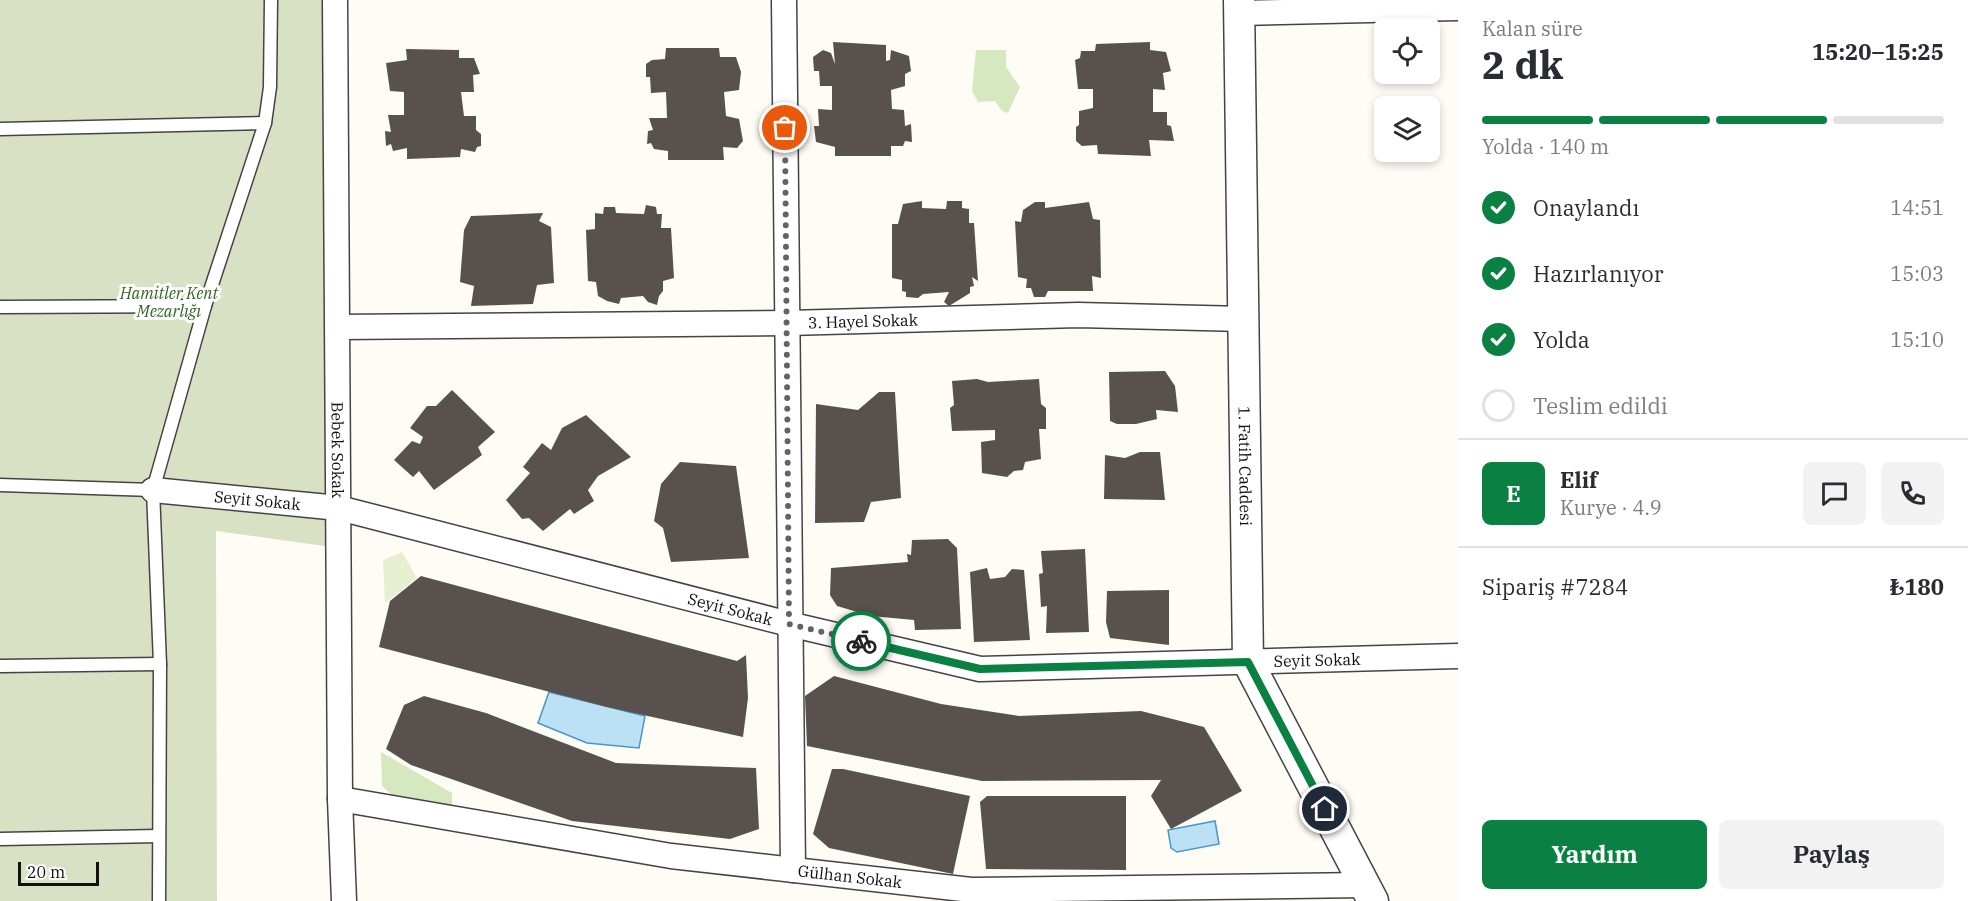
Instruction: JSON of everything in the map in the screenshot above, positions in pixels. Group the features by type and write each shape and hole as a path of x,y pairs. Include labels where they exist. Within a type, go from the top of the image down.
{"street":[{"name":"Bebek Sokak","path":"335,0 340,799 344,901"},
{"path":"784,0 793,870"},
{"path":"1240,7 1458,8"},
{"name":"1. Fatih Caddesi","path":"1240,7 1248,662 1369,893"},
{"name":"3. Hayel Sokak","path":"338,327 788,323 1078,315 1244,319"},
{"name":"Seyit Sokak","path":"153,490 339,508 789,624 980,669 1458,656"},
{"name":"Gülhan Sokak","path":"340,799 671,856 971,890 1369,893"}],"lane":[{"path":"159,901 160,664 153,490 205,306 265,123 270,87 271,0"},
{"path":"0,129 265,123"},
{"path":"0,307 205,306"},
{"path":"0,485 153,490"},
{"path":"0,666 160,664"},
{"path":"0,839 159,836"}],"green space":[{"name":"Hamitler Kent Mezarlığı","path":"0,0 329,0 332,547 216,531 217,901 0,901"},
{"path":"976,50 1006,50 1006,67 1020,87 1008,113 1002,111 995,101 978,102 972,91"},
{"path":"402,552 417,578 385,603 383,560"},
{"path":"381,752 452,793 452,812 401,803 382,786"}],"water":[{"path":"549,692 645,716 639,748 587,743 538,723"},
{"path":"1215,821 1219,844 1177,852 1171,848 1168,830"}],"building":[{"path":"833,42 886,45 886,61 890,60 891,50 909,56 911,71 905,74 905,86 891,90 892,109 904,110 905,126 911,124 912,142 905,141 903,146 891,146 891,156 835,156 835,147 816,142 814,126 819,126 818,109 832,110 832,86 820,86 819,71 814,71 813,57 823,50 831,53 835,64"},
{"path":"1150,42 1150,50 1166,52 1171,71 1163,73 1165,90 1153,89 1153,112 1167,112 1167,125 1171,126 1174,141 1149,140 1151,156 1098,154 1097,145 1082,146 1076,141 1079,111 1093,108 1093,89 1078,89 1075,60 1080,58 1081,51 1095,51 1096,44"},
{"path":"666,48 719,48 720,57 736,57 741,72 739,90 724,92 726,116 739,119 743,141 737,148 723,147 724,160 668,160 668,151 654,149 651,143 647,144 648,131 653,130 649,118 667,118 666,92 651,93 650,77 646,77 646,64 652,60 665,59"},
{"path":"406,49 459,50 459,58 474,58 480,74 473,75 474,92 461,92 464,116 476,116 476,130 481,134 481,146 477,147 475,152 461,149 460,157 407,159 407,148 393,151 391,144 386,146 385,131 391,132 388,115 404,115 404,92 390,91 386,63 407,60"},
{"path":"922,201 922,208 946,209 947,201 962,201 962,208 969,209 969,223 974,223 978,281 972,277 974,286 970,287 970,293 949,306 944,302 949,292 923,294 918,298 906,297 906,292 902,291 902,280 892,278 892,224 898,224 903,204"},
{"path":"1035,202 1045,202 1045,208 1089,202 1093,219 1100,220 1101,278 1092,276 1093,291 1048,291 1045,297 1034,297 1031,288 1026,288 1027,279 1018,277 1015,221 1021,222 1023,210"},
{"path":"646,205 656,207 657,214 662,214 661,228 671,228 674,278 663,281 663,291 657,305 648,302 643,296 621,298 619,304 607,301 598,296 596,282 588,281 586,230 595,229 595,213 603,214 604,207 615,207 616,213 644,214"},
{"path":"543,213 539,221 551,227 554,283 537,285 533,304 471,306 474,286 460,282 464,230 471,216"},
{"path":"1165,371 1175,386 1178,412 1156,410 1157,419 1136,424 1117,424 1110,421 1109,372"},
{"path":"977,379 988,382 1039,379 1041,404 1046,408 1046,429 1039,429 1041,459 1025,462 1023,470 1014,471 1007,477 982,473 981,442 995,440 995,430 952,431 950,408 954,405 952,381"},
{"path":"452,390 495,432 478,447 482,455 434,490 419,471 413,477 394,460 412,441 420,444 423,437 410,428 427,406 436,406"},
{"path":"879,392 895,392 901,498 871,502 864,522 815,523 816,404 858,410"},
{"path":"586,415 631,457 598,476 588,490 594,501 574,514 570,509 543,531 529,518 522,519 506,500 530,473 523,467 542,443 551,450 562,428"},
{"path":"1140,452 1160,452 1165,500 1104,499 1105,455 1125,458"},
{"path":"680,462 736,466 749,558 671,562 663,528 654,521 661,484"},
{"path":"948,539 957,548 961,629 915,630 914,620 871,616 837,606 830,595 831,568 908,562 907,554 911,555 912,540"},
{"path":"1085,549 1089,632 1046,633 1047,606 1041,607 1039,574 1043,573 1041,551"},
{"path":"987,568 990,579 1005,577 1012,569 1024,570 1030,640 974,642 970,572"},
{"path":"421,576 737,661 746,655 748,698 743,737 607,707 379,647 390,601"},
{"path":"1169,590 1169,645 1110,638 1106,622 1107,591"},
{"path":"834,676 941,704 1019,716 1141,711 1204,727 1242,791 1171,829 1151,796 1161,780 982,781 807,746 805,696"},
{"path":"424,696 486,713 616,763 756,768 759,829 730,839 572,821 411,765 386,749 404,705"},
{"path":"832,769 843,769 970,796 953,874 829,848 813,834"},
{"path":"987,796 1126,796 1126,870 986,869 980,802"}],"way so far":[{"path":"785,128 789,624 861,641"}],"route":[{"path":"861,641 980,669 1248,662 1325,809"}]}
